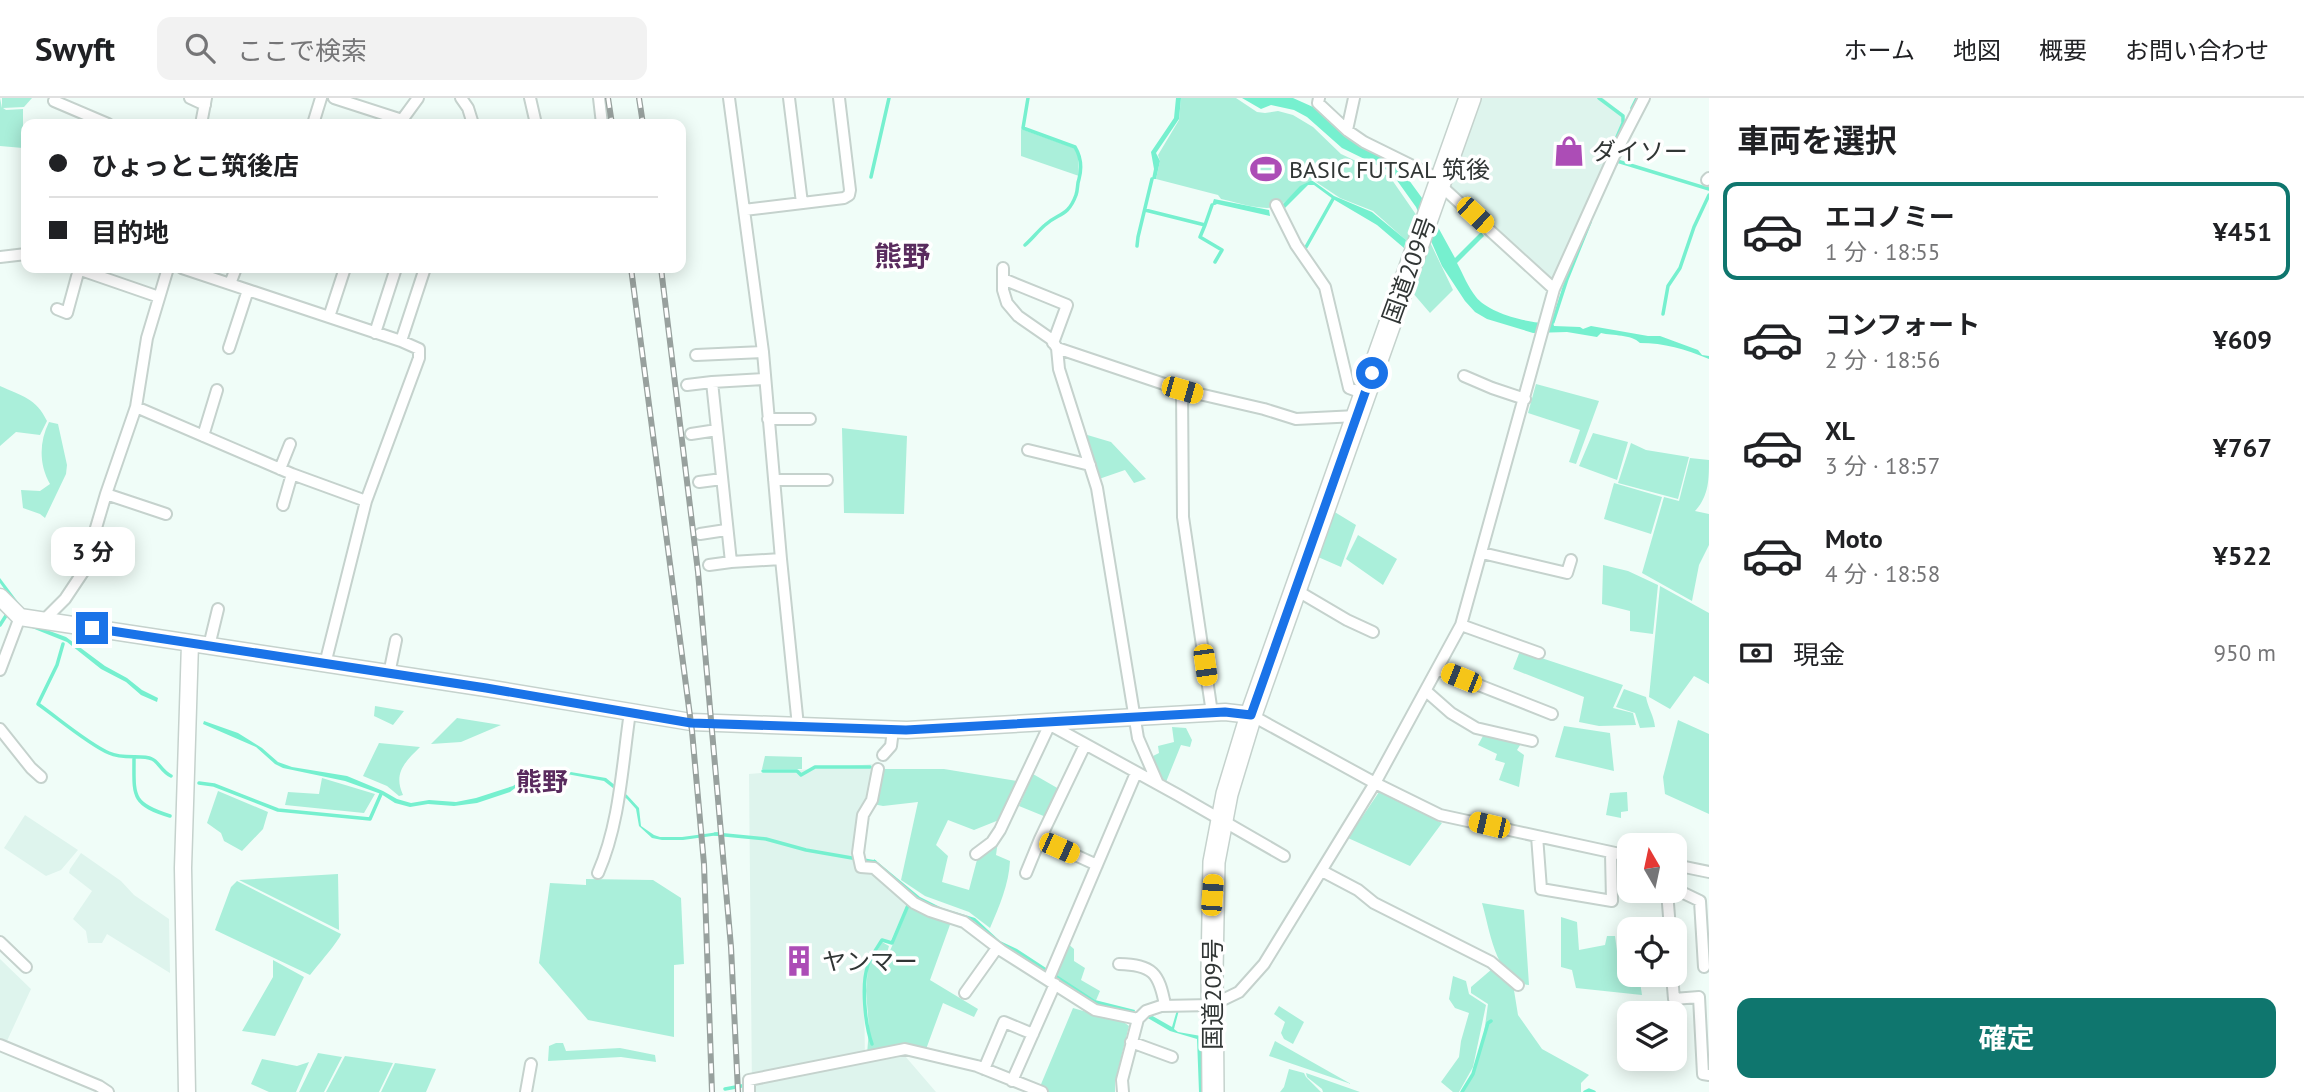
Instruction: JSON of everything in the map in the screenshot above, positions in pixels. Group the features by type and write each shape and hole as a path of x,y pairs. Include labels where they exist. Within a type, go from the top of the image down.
{"highway":[{"name":"国道209号","path":"1213,1092 1212,895 1221,820 1251,715 1470,98"}],"street":[{"path":"190,98 205,102"},
{"path":"315,119 321,98"},
{"path":"334,98 392,119"},
{"path":"402,119 418,98"},
{"path":"461,98 471,119"},
{"path":"530,98 536,119"},
{"path":"599,98 601,119"},
{"path":"729,98 763,352 798,726"},
{"path":"789,98 802,203"},
{"path":"744,210 844,198 849,195 839,98"},
{"path":"1319,98 1318,103 1347,130 1440,182 1554,289"},
{"path":"1347,130 1354,98"},
{"path":"1123,1092 1122,1080 1138,1019 1146,1011 1165,1005 1212,1004 1239,992 1264,964 1376,783 1438,669 1461,625 1554,289 1614,156 1644,98"},
{"path":"54,101 96,119"},
{"path":"1276,205 1296,245 1325,287 1349,388 1365,394"},
{"path":"1,260 21,257"},
{"path":"57,309 67,313 76,273"},
{"path":"91,273 159,297"},
{"path":"44,620 65,599 83,572 136,407 147,338 166,273"},
{"path":"197,273 419,349 419,358 366,501 325,664"},
{"path":"230,284 234,273"},
{"path":"329,317 343,273"},
{"path":"375,332 394,273"},
{"path":"401,341 423,273"},
{"path":"1158,784 1138,738 1101,507 1059,369 1055,345 1067,305 1003,274 1007,303 1018,316 1055,345 1182,390 1296,419 1357,416"},
{"path":"229,348 248,290"},
{"path":"696,355 763,352"},
{"path":"1464,376 1525,399"},
{"path":"687,385 765,379"},
{"path":"712,382 731,562"},
{"path":"203,436 217,390"},
{"path":"1182,390 1182,517 1212,713"},
{"path":"136,407 292,474 366,501"},
{"path":"768,418 810,419"},
{"path":"691,434 717,430"},
{"path":"280,469 290,444"},
{"path":"1028,450 1090,465"},
{"path":"283,505 292,474"},
{"path":"699,482 722,479"},
{"path":"774,480 827,480"},
{"path":"106,494 166,514"},
{"path":"700,534 726,530"},
{"path":"1482,553 1567,573 1571,560"},
{"path":"709,565 781,559"},
{"path":"1296,590 1346,620 1373,632"},
{"path":"0,597 20,617 691,723 893,730 1047,724 1212,713 1251,715 1440,815 1617,854"},
{"path":"209,646 218,609"},
{"path":"0,670 20,617"},
{"path":"1461,625 1539,653"},
{"path":"0,636 10,643"},
{"path":"389,674 396,639"},
{"path":"187,1092 183,867 190,643"},
{"path":"1438,669 1552,714"},
{"path":"1426,691 1451,713 1476,728 1532,741"},
{"path":"598,873 609,848 615,818 630,712"},
{"path":"1047,724 1283,856"},
{"path":"976,853 992,842 1000,830 1047,724"},
{"path":"0,729 41,777"},
{"path":"883,755 891,746 893,730"},
{"path":"1026,873 1085,746"},
{"path":"878,769 872,800 863,815 858,853 861,867 874,868 914,903 964,922 997,948 1095,1010 1138,1019"},
{"path":"1015,1086 1051,982 1136,773"},
{"path":"1537,836 1541,889 1612,901 1611,853"},
{"path":"1040,839 1097,865"},
{"path":"1687,867 1709,872"},
{"path":"1322,871 1359,890 1374,903 1491,962 1518,985"},
{"path":"1687,894 1704,902 1704,967"},
{"path":"0,942 26,967"},
{"path":"965,993 997,948"},
{"path":"1119,964 1149,968 1158,977 1165,1005"},
{"path":"1673,987 1674,999 1699,997 1705,1023 1703,1074 1709,1075"},
{"path":"984,1069 1004,1022 1033,1034"},
{"path":"1132,1042 1172,1057"},
{"path":"0,1045 108,1092"},
{"path":"749,1092 749,1080 905,1049 984,1069 1015,1086 1042,1092"},
{"path":"526,1092 531,1065"}],"shaded area":[{"path":"0,98 2,108 2,98 32,98 24,107 3,108 23,109 21,148 0,146"},
{"path":"1176,98 1181,98 1179,119 1156,153 1160,161 1156,179 1152,179 1154,169 1151,152 1174,118"},
{"name":"BASIC FUTSAL 筑後","path":"1181,98 1236,98 1257,112 1278,111 1293,115 1313,127 1341,154 1390,177 1417,216 1408,242 1373,211 1340,198 1313,180 1282,204 1269,208 1221,199 1218,195 1156,179 1160,161 1158,155 1179,120"},
{"path":"1242,98 1293,98 1322,111 1358,143 1398,165 1422,198 1455,258 1481,232 1484,236 1457,263 1476,297 1490,308 1523,320 1553,322 1554,326 1583,329 1591,326 1660,336 1698,350 1702,355 1709,356 1709,359 1674,347 1640,343 1627,337 1601,333 1597,337 1567,332 1533,333 1487,319 1475,312 1465,301 1442,266 1416,207 1391,172 1342,148 1307,117 1294,110 1271,105 1261,109"},
{"path":"1480,98 1603,98 1624,115 1625,123 1556,278 1549,279 1450,185"},
{"path":"1021,129 1074,148 1078,155 1079,176 1021,156"},
{"path":"1310,181 1334,196 1372,212 1406,240 1404,248 1377,225 1314,185 1308,185 1284,209 1282,205 1300,186"},
{"path":"1214,199 1269,210 1270,216 1212,205"},
{"path":"1429,240 1453,290 1430,313 1412,292"},
{"path":"1536,384 1599,401 1576,464 1569,462 1580,430 1528,413"},
{"path":"0,386 28,399 43,413 47,421 40,435 16,432 0,446"},
{"path":"49,422 58,424 67,465 66,474 45,518 23,508 21,490 40,491 50,484 46,477 42,453 43,437"},
{"path":"842,428 907,436 904,514 844,513"},
{"path":"1593,433 1628,442 1617,480 1579,466"},
{"path":"1084,434 1111,442 1146,479 1134,483 1125,470 1099,479"},
{"path":"1631,443 1646,450 1689,457 1678,499 1618,483"},
{"path":"1690,458 1709,460 1706,493 1695,511 1709,514 1709,545 1699,565 1692,601 1642,573 1664,497 1679,501"},
{"path":"1614,483 1662,497 1651,534 1604,519"},
{"path":"1333,511 1356,525 1341,567 1318,557"},
{"path":"1358,535 1397,559 1383,585 1346,559"},
{"path":"1603,565 1628,571 1658,585 1653,634 1630,631 1630,611 1602,604"},
{"path":"0,578 36,626 66,637 105,666 158,698 157,702 101,669 67,642 32,628 0,583"},
{"path":"1660,586 1709,613 1709,684 1694,676 1670,709 1649,697"},
{"path":"1520,651 1623,685 1613,708 1633,713 1636,725 1599,726 1579,722 1584,697 1513,669"},
{"path":"1624,689 1646,697 1655,727 1640,728 1635,713 1616,707"},
{"path":"375,706 404,711 393,725 374,716"},
{"path":"457,718 501,725 461,742 431,744"},
{"path":"1678,720 1709,734 1709,814 1665,794 1663,777"},
{"path":"204,721 238,733 278,762 292,767 347,776 411,803 429,800 456,802 476,798 553,769 606,778 639,808 641,826 654,835 682,837 719,832 719,835 683,840 652,838 639,826 636,809 604,781 556,772 524,781 510,792 477,803 410,807 345,781 283,768 256,747 203,724"},
{"path":"1564,726 1610,733 1614,771 1555,757"},
{"path":"1172,727 1186,728 1192,740 1190,747 1181,745 1166,782 1159,775 1153,756 1159,753 1158,746 1174,742"},
{"path":"1483,736 1519,739 1522,742 1517,750 1524,755 1519,787 1499,780 1505,763 1495,760 1497,754 1478,745"},
{"path":"379,743 420,747 402,768 399,780 403,795 399,796 387,786 363,776"},
{"path":"765,756 802,757 802,769 762,769"},
{"path":"874,764 871,793 854,855 908,903 890,942 881,939 866,966 865,1063 905,1056 936,1092 752,1092 749,774"},
{"path":"884,769 944,769 1017,781 999,820 974,830 948,820 936,845 948,856 942,882 969,890 978,856 998,841 996,855 1010,861 1003,895 990,928 969,912 925,896 901,880 918,802 883,806 873,804"},
{"path":"1033,774 1059,789 1046,817 1019,806"},
{"path":"322,778 375,794 364,813 285,805 288,792 319,794"},
{"path":"218,791 268,812 263,829 242,851 224,841 221,833 207,823"},
{"path":"1379,792 1442,823 1410,866 1348,838"},
{"path":"1627,792 1628,811 1621,812 1621,818 1606,815 1610,793"},
{"path":"25,815 78,850 61,870 46,876 4,848"},
{"path":"81,853 169,919 170,973 107,934 102,943 88,943 86,931 73,919 92,891 69,873"},
{"path":"874,859 920,897 942,908 975,918 1000,941 1017,949 1095,1000 1135,1010 1134,1013 1088,1000 999,944 975,922 920,901 873,864"},
{"path":"338,874 339,930 239,880"},
{"path":"586,879 653,880 681,898 684,964 674,965 674,1037 588,1020 539,963 550,883 586,885"},
{"path":"237,881 341,934 310,975 215,930 231,887"},
{"path":"1482,903 1524,910 1529,985 1508,974 1501,964 1491,939"},
{"path":"910,904 951,922 930,980 978,1009 974,1017 943,1003 925,1052 867,1055 868,967 882,942 889,946 883,967"},
{"path":"1561,917 1577,922 1579,950 1605,945 1607,936 1615,936 1617,987 1641,987 1642,995 1576,988 1572,970 1561,967"},
{"path":"1066,942 1074,949 1074,961 1085,968 1081,980 1100,991 1094,1005 1051,979"},
{"path":"0,959 31,989 6,1043 0,1042"},
{"path":"273,960 304,977 275,1036 242,1031 273,977"},
{"path":"1492,969 1513,984 1518,1015 1542,1049 1589,1075 1581,1083 1581,1092 1463,1092 1478,1062 1488,1004 1471,993 1471,987"},
{"path":"1453,976 1466,981 1469,994 1486,1005 1473,1067 1459,1092 1453,1092 1441,1082 1459,1057 1469,1013 1455,1008 1449,999"},
{"path":"1279,1006 1304,1022 1293,1044 1284,1039 1281,1033 1285,1022 1274,1014"},
{"path":"1073,1008 1129,1026 1115,1092 1049,1092 1039,1089"},
{"path":"1177,1010 1174,1029 1201,1036 1202,1092 1199,1092 1197,1039 1170,1031 1146,1017 1149,1014 1172,1027"},
{"path":"1275,1041 1351,1084 1269,1056"},
{"path":"563,1043 566,1051 620,1048 655,1055 656,1062 621,1057 548,1061 549,1046"},
{"path":"318,1053 342,1057 324,1092 299,1092"},
{"path":"345,1056 393,1063 379,1092 326,1092"},
{"path":"262,1059 297,1066 309,1062 296,1092 269,1092 251,1084"},
{"path":"395,1063 436,1069 426,1092 381,1092"},
{"path":"1289,1069 1304,1073 1321,1092 1280,1092"},
{"path":"1306,1073 1360,1092 1323,1092"}],"waterway":[{"path":"871,177 889,98"},
{"path":"1025,245 1045,225 1070,207 1077,193 1081,167 1075,147 1023,128 1028,98"},
{"path":"1599,98 1623,116 1623,123 1611,151"},
{"path":"1632,108 1637,98"},
{"path":"1616,164 1617,161 1709,189"},
{"path":"1137,246 1152,179"},
{"path":"1663,314 1668,286 1680,268 1694,227 1709,195"},
{"path":"1306,247 1333,199"},
{"path":"1205,225 1212,205"},
{"path":"1145,210 1205,225 1200,237 1222,250 1215,262"},
{"path":"1553,322 1590,222"},
{"path":"0,625 7,614"},
{"path":"63,644 57,665 38,704 101,749 115,755 152,759 171,776"},
{"path":"134,759 137,797 148,807 170,816"},
{"path":"763,771 797,771 801,775 815,767 870,767"},
{"path":"199,783 214,785 278,810 370,819 381,794"},
{"path":"715,834 766,839 806,850 875,862"},
{"path":"872,1044 865,1004 868,965 882,940 892,943 909,903"},
{"path":"1462,1092 1473,1074 1488,1023 1491,1021"},
{"path":"725,1089 747,1085"},
{"path":"1585,1092 1594,1092"}],"railway":[{"path":"608,98 611,119"},
{"path":"639,98 642,119"},
{"path":"632,273 692,731 704,864 712,1092"},
{"path":"662,273 698,572 731,947 738,1092"}],"place":[{"name":"ダイソー","path":"1569,151"},
{"name":"BASIC FUTSAL 筑後","path":"1266,169"},
{"name":"ヤンマー","path":"799,961"}],"district":[{"name":"熊野","path":"902,255"},
{"name":"熊野","path":"542,781"}],"route":[{"path":"92,628 486,688 691,723 906,730 1225,712 1251,715 1372,373"}]}
